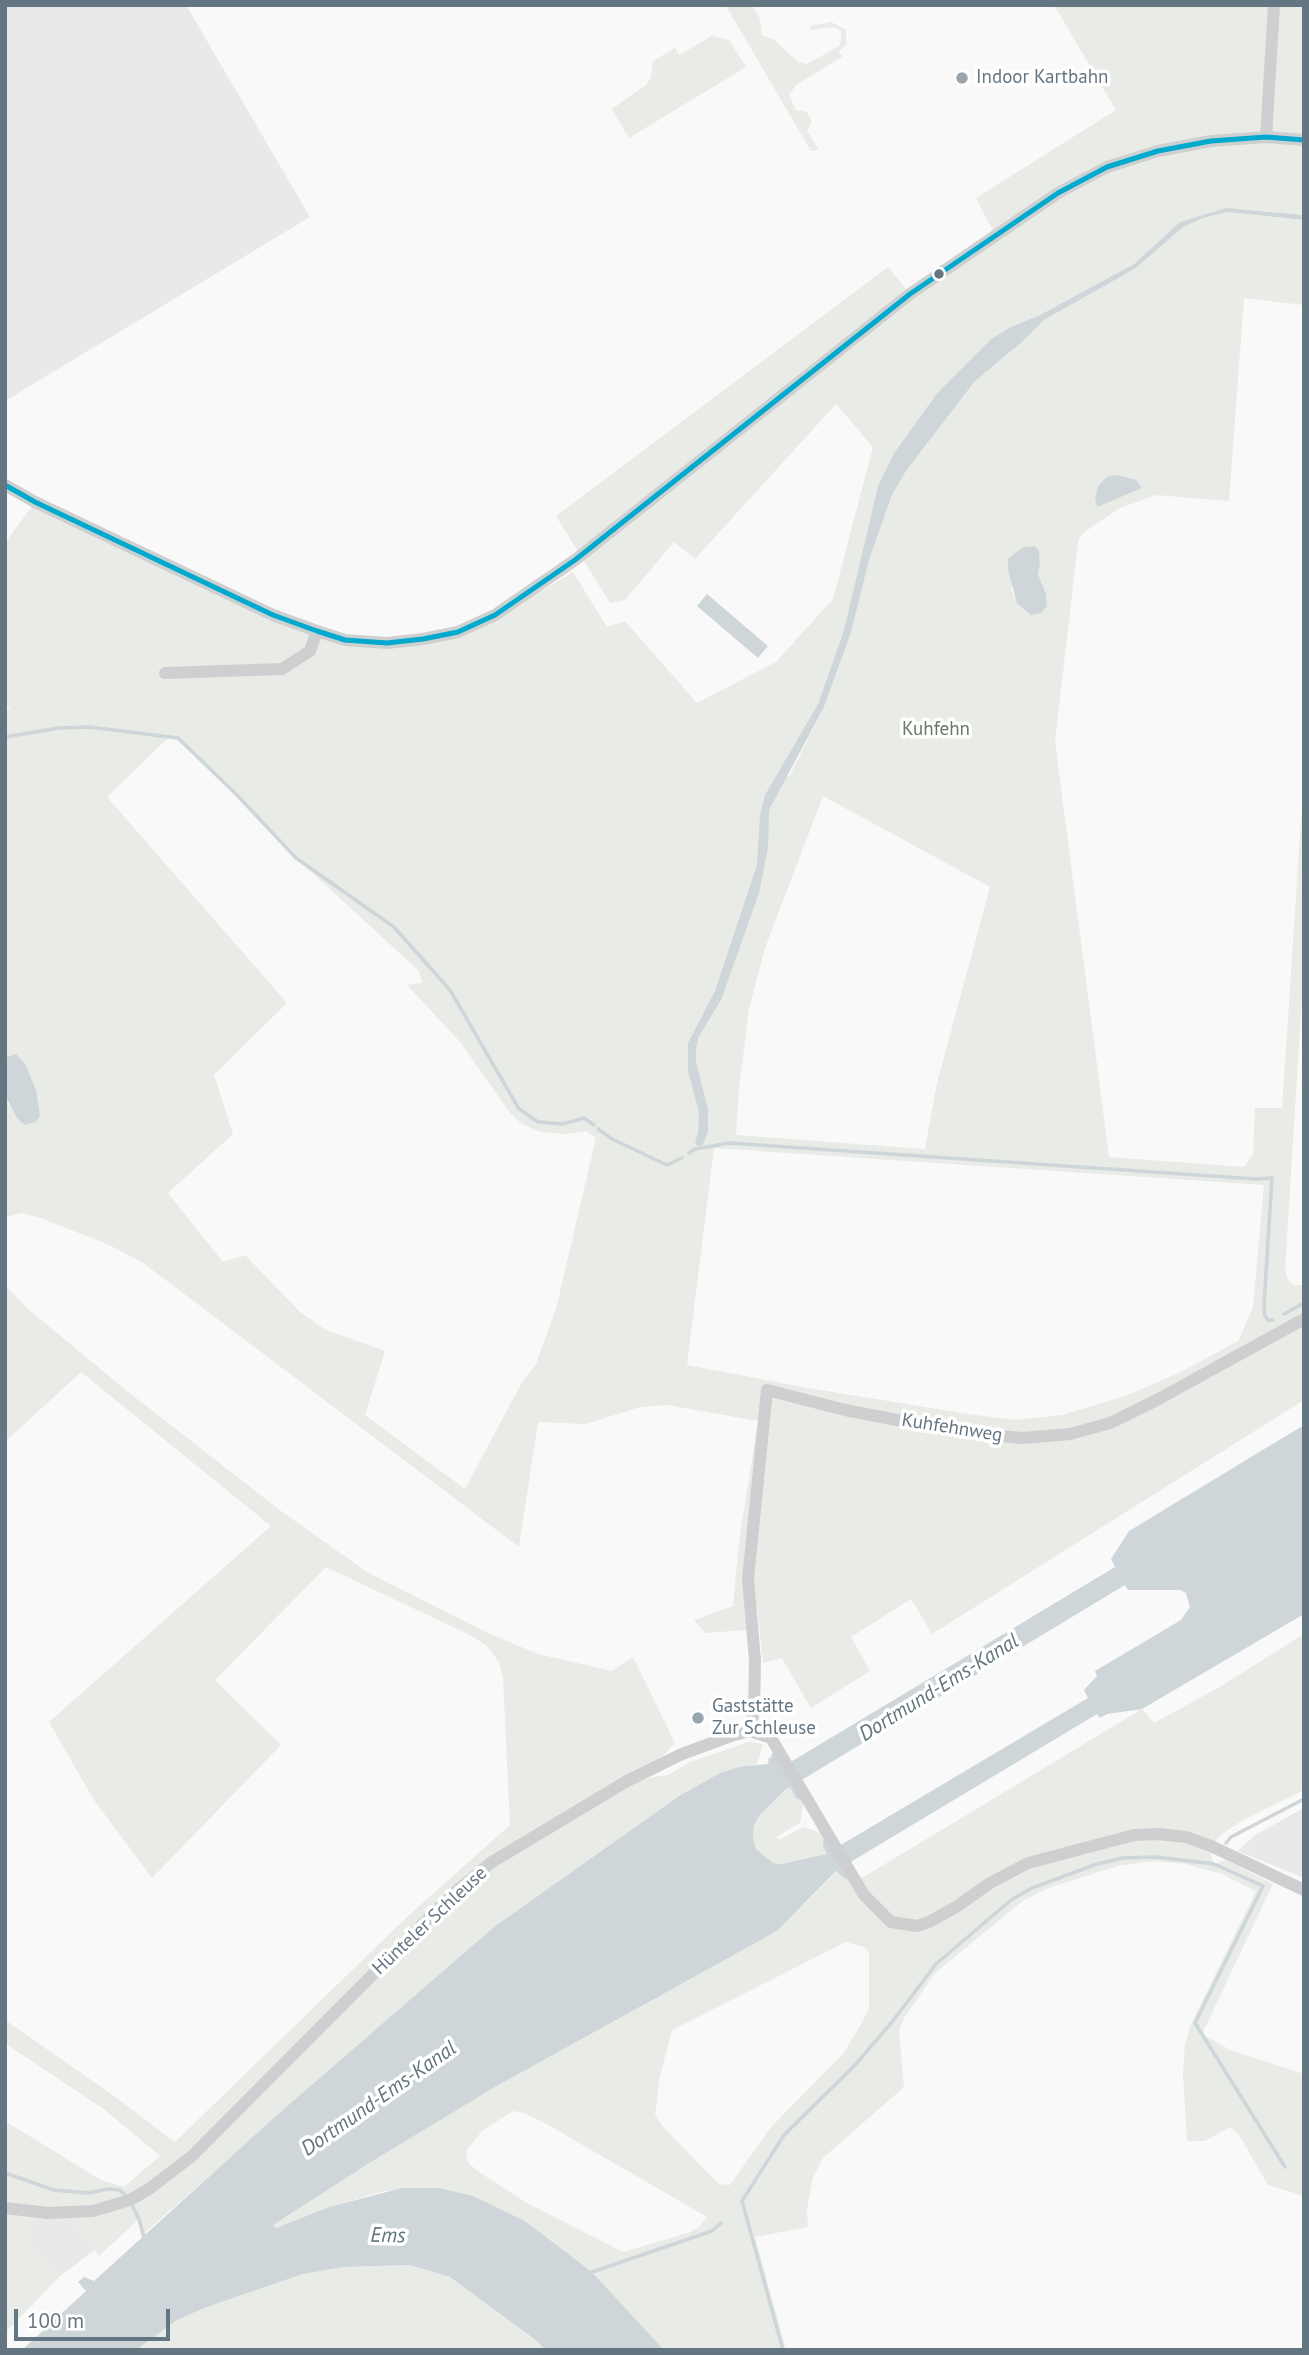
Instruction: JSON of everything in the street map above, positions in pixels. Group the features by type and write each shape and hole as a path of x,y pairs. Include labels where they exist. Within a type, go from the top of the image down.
{"street":[{"path":"1266,137 1274,5"},
{"path":"5,485 35,502 273,615 317,631 345,640 387,643 458,632 495,615 575,560 910,294 1058,193 1107,167 1158,151 1211,141 1266,137 1304,140"},
{"path":"165,673 282,669 310,651 317,631"},
{"name":"Kuhfehnweg","path":"750,1731 754,1711 755,1660 748,1579 767,1390 845,1410 954,1431 1022,1438 1070,1434 1110,1423 1155,1401 1304,1319"},
{"path":"750,1731 771,1738 864,1895 891,1922 917,1926 941,1916 990,1883 1028,1863 1134,1835 1186,1837 1304,1890"},
{"name":"Hünteler Schleuse","path":"5,2208 71,2214 116,2206 130,2200 192,2156 453,1894 492,1862 627,1781 669,1759 750,1731"}],"shaded area":[{"path":"5,5 186,5 310,217 5,401"},
{"path":"1304,1808 1304,1878 1238,1851 1255,1835"},
{"path":"48,2213 71,2214 96,2249 59,2277 22,2236"}],"green space":[{"path":"752,5 760,19 762,35 774,40 798,62 807,64 839,46 841,40 841,31 833,27 810,30 810,26 831,22 845,29 847,45 839,51 842,57 796,85 789,95 796,110 807,112 812,121 807,131 818,148 815,151 811,151 726,6"},
{"name":"Kuhfehn","path":"1054,5 1304,5 1304,215 1226,208 1180,222 1134,264 991,339 938,392 894,453 878,486 844,630 818,704 779,772 789,777 824,707 851,633 869,560 892,495 906,471 975,381 1044,320 1136,268 1183,227 1227,212 1304,220 1304,305 1244,298 1229,501 1156,495 1120,508 1082,534 1078,542 1055,742 1109,1157 1244,1167 1253,1154 1255,1108 1282,1108 1304,776 1304,965 1285,1271 1294,1285 1304,1285 1304,1400 932,1634 911,1599 851,1637 870,1671 811,1708 782,1658 763,1663 757,1607 745,1609 747,1630 705,1633 694,1620 733,1606 739,1542 758,1421 667,1405 640,1407 586,1424 538,1422 519,1547 142,1262 107,1244 38,1217 22,1213 5,1217 5,1095 10,1107 7,1057 5,1058 5,711 10,708 5,705 5,543 35,502 273,615 345,640 423,639 495,615 573,572 607,627 625,621 697,703 776,662 833,599 873,447 836,404 695,559 674,542 625,600 610,603 556,516 888,267 910,294 995,235 976,198 1116,110","holes":["1034,546 1039,550 1038,574 1046,594 1047,606 1041,613 1023,610 1017,604 1011,589 1024,547","169,737 178,738 237,795 296,858 419,971 422,983 407,985 461,1043 510,1113 522,1124 541,1132 567,1134 586,1131 596,1138 556,1309 536,1364 521,1384 465,1489 365,1415 385,1351 326,1330 300,1312 245,1255 223,1262 168,1193 233,1134 214,1075 287,1003 107,797","823,796 990,887 937,1083 925,1149 736,1135 749,1009 765,948","714,1148 1264,1185 1253,1308 1238,1341 1179,1373 1125,1396 1062,1415 1015,1420 808,1388 687,1365"]},
{"path":"712,36 729,40 746,67 629,138 612,109 646,85 651,78 653,61 675,48 679,55"},
{"path":"5,1285 28,1309 127,1391 281,1511 367,1572 492,1635 538,1654 612,1671 633,1657 675,1743 663,1756 629,1781 668,1775 688,1763 748,1742 763,1744 757,1765 721,1773 679,1796 494,1927 142,2235 139,2219 99,2256 71,2219 71,2214 47,2213 23,2237 59,2277 5,2333 5,2121 101,2180 124,2187 160,2156 105,2110 5,2043 5,2020 175,2142 408,1916 510,1825 503,1678 499,1662 487,1646 470,1635 326,1567 215,1680 281,1745 152,1878 94,1800 49,1722 271,1526 81,1372 5,1442"},
{"path":"1304,1634 1304,1790 1243,1820 1222,1834 1209,1848 1214,1864 1226,1860 1273,1884 1202,2034 1230,2050 1304,2074 1304,2196 1268,2185 1239,2135 1230,2127 1205,2141 1187,2141 1183,2073 1185,2044 1191,2024 1256,1891 1219,1873 1185,1864 1154,1861 1118,1866 1051,1887 1024,1900 935,1973 904,2018 899,2031 904,2087 823,2158 813,2177 807,2209 808,2227 755,2237 786,2350 664,2350 592,2272 525,2221 473,2196 440,2188 384,2191 329,2207 276,2228 273,2225 495,2087 777,1931 837,1871 857,1881 1142,1709 1154,1723 1218,1688","holes":["846,1942 864,1947 869,1953 869,2009 844,2053 771,2127 730,2185 719,2184 663,2127 655,2115 660,2076 672,2030","513,2111 543,2122 707,2217 699,2227 688,2233 623,2252 527,2203 468,2163 466,2151 482,2131"]},
{"path":"789,1787 804,1801 800,1823 776,1837 779,1840 803,1827 824,1834 828,1854 790,1864 773,1863 756,1849 754,1825 760,1815"},
{"path":"410,2265 450,2277 537,2341 545,2350 136,2350 177,2320 303,2274 344,2267"}],"water":[{"path":"1226,208 1304,215 1304,220 1227,212 1183,227 1136,268 1044,320 975,381 906,471 892,495 869,560 851,633 824,707 769,810 768,848 759,893 721,1000 699,1036 696,1062 708,1109 708,1131 703,1145 697,1146 695,1142 699,1112 688,1071 688,1043 715,991 757,865 760,815 765,795 818,704 844,630 878,486 894,453 938,392 991,339 1134,264 1180,222"},
{"path":"1117,475 1136,480 1142,488 1097,507 1095,499 1098,486 1107,477"},
{"path":"1034,546 1039,550 1038,574 1046,594 1047,606 1041,613 1031,615 1017,604 1008,570 1008,559 1024,547"},
{"path":"707,594 768,646 758,658 697,606"},
{"path":"16,1054 25,1064 36,1090 40,1116 36,1122 25,1125 17,1118 5,1095 5,1058"},
{"path":"1304,1425 1304,1614 1142,1709 1107,1714 1100,1718 1097,1714 844,1866 851,1881 836,1871 777,1931 495,2087 273,2225 276,2228 329,2207 402,2188 440,2188 473,2196 525,2221 592,2272 664,2350 545,2350 537,2341 450,2277 410,2265 344,2267 303,2274 177,2320 136,2350 22,2350 86,2291 78,2282 84,2277 94,2281 276,2116 494,1927 679,1796 720,1773 739,1767 768,1764 769,1757 772,1758 774,1752 784,1766 1115,1567 1111,1559 1129,1531","holes":["1125,1585 1128,1590 1180,1590 1186,1593 1190,1607 1181,1620 1095,1671 1097,1676 1084,1690 1088,1698 834,1849 824,1834 823,1846 827,1854 782,1864 773,1863 756,1849 754,1825 760,1815 785,1790 790,1787 796,1798 804,1801 795,1784"]}],"waterway":[{"path":"5,737 59,728 89,727 178,738 237,795 296,858 394,927 450,990 519,1109 538,1122 563,1124 584,1118 594,1125"},
{"path":"598,1129 612,1139 667,1165 682,1158"},
{"path":"689,1153 695,1149 729,1143 1272,1178 1264,1305 1265,1316 1268,1320 1273,1320"},
{"path":"1284,1314 1304,1303"},
{"path":"1226,1843 1231,1837 1304,1799"},
{"path":"783,2350 742,2201 784,2135 855,2065 936,1964 1011,1900 1032,1888 1097,1864 1123,1858 1156,1857 1214,1864 1263,1886 1195,2023 1285,2167"},
{"path":"5,2173 54,2190 88,2193 108,2189 120,2190 127,2197"},
{"path":"131,2203 144,2238"},
{"path":"589,2273 712,2231 721,2223"}],"transit line":[{"path":"5,485 35,502 273,615 317,631 345,640 387,643 458,632 495,615 575,560 910,294 1058,193 1107,167 1158,151 1211,141 1266,137 1304,140"}],"place":[{"name":"Indoor Kartbahn","path":"962,78"},
{"name":"Gaststätte Zur Schleuse","path":"698,1718"}],"water label":[{"name":"Dortmund-Ems-Kanal","path":"939,1688"},
{"name":"Dortmund-Ems-Kanal","path":"379,2099"},
{"name":"Ems","path":"388,2236"}]}
